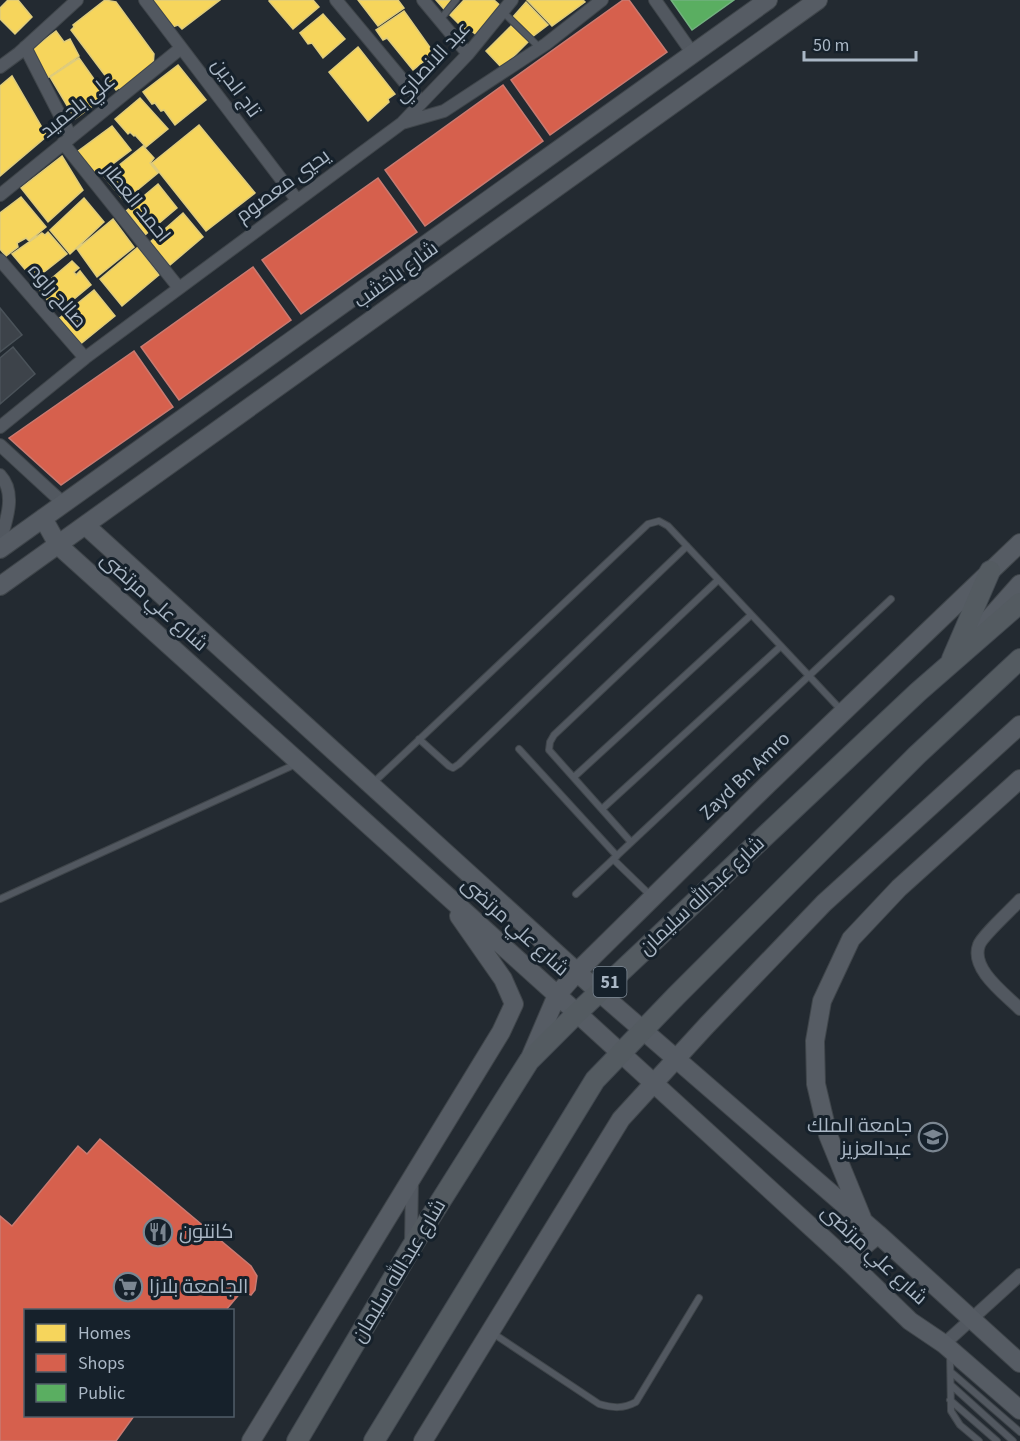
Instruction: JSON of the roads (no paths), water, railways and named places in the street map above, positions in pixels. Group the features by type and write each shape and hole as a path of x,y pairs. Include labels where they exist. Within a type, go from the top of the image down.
{"main road":[{"name":"شارع باخشب","path":"0,549 768,0"},
{"name":"شارع باخشب","path":"0,586 818,0"},
{"name":"شارع علي مرتضى","path":"43,518 57,545 621,1053 847,1260 910,1321 947,1347 1020,1410"},
{"name":"شارع علي مرتضى","path":"85,525 599,992 871,1228 1020,1363"},
{"name":"Zayd Bn Amro","path":"529,1061 557,996 578,971 1020,543"},
{"path":"950,663 990,571"},
{"path":"950,663 1020,584"},
{"name":"شارع عبدالله سليمان","path":"296,1439 411,1248 529,1061 599,992 950,663 1020,603"},
{"path":"374,1441 596,1080 909,764 1020,659"},
{"path":"982,694 1020,664"},
{"path":"423,1441 621,1119 824,903 1020,725"},
{"path":"847,1260 871,1228 828,1136 816,1084 815,1041 822,1001 851,939 899,888 1020,779"},
{"path":"251,1441 501,1032 514,1004 503,979 441,891"}],"street":[{"path":"0,67 77,0"},
{"name":"تاج الدين","path":"145,0 297,200"},
{"path":"336,0 422,102"},
{"path":"423,0 468,54"},
{"name":"عيد الانصاري","path":"402,123 468,54 512,0"},
{"path":"655,0 693,54"},
{"name":"يحيي معصوم","path":"0,427 85,358 402,123 444,111 540,48 598,1"},
{"name":"احمد العطار","path":"25,47 67,140 179,288"},
{"name":"علي باحميد","path":"0,193 182,48"},
{"name":"صالح راوه","path":"0,260 85,358"},
{"path":"0,445 63,503"},
{"path":"0,476 6,482 10,497 0,542"},
{"path":"1020,900 979,944 977,962 1020,1009"},
{"path":"411,1248 412,1177"},
{"path":"947,1347 1020,1275"}],"lane":[{"path":"440,20 456,0"},
{"path":"503,12 540,48"},
{"path":"372,784 648,524 659,521 668,526 843,712"},
{"path":"419,739 449,766 453,768 459,764 687,546"},
{"path":"631,842 549,750 550,742 554,735 718,580"},
{"path":"576,894 891,599"},
{"path":"574,777 751,615"},
{"path":"602,809 781,646"},
{"path":"519,749 653,898"},
{"path":"0,899 299,763"},
{"path":"490,1331 599,1404 612,1408 626,1407 636,1402 699,1298"},
{"path":"947,1347 951,1372 951,1411 960,1425 979,1441"},
{"path":"951,1372 1020,1432"},
{"path":"951,1385 1013,1441"},
{"path":"950,1401 997,1441"}],"place":[{"name":"جامعة الملك عبدالعزيز","path":"933,1137"},
{"name":"كانتون","path":"158,1232"},
{"name":"الجامعة بلازا","path":"128,1287"}]}
